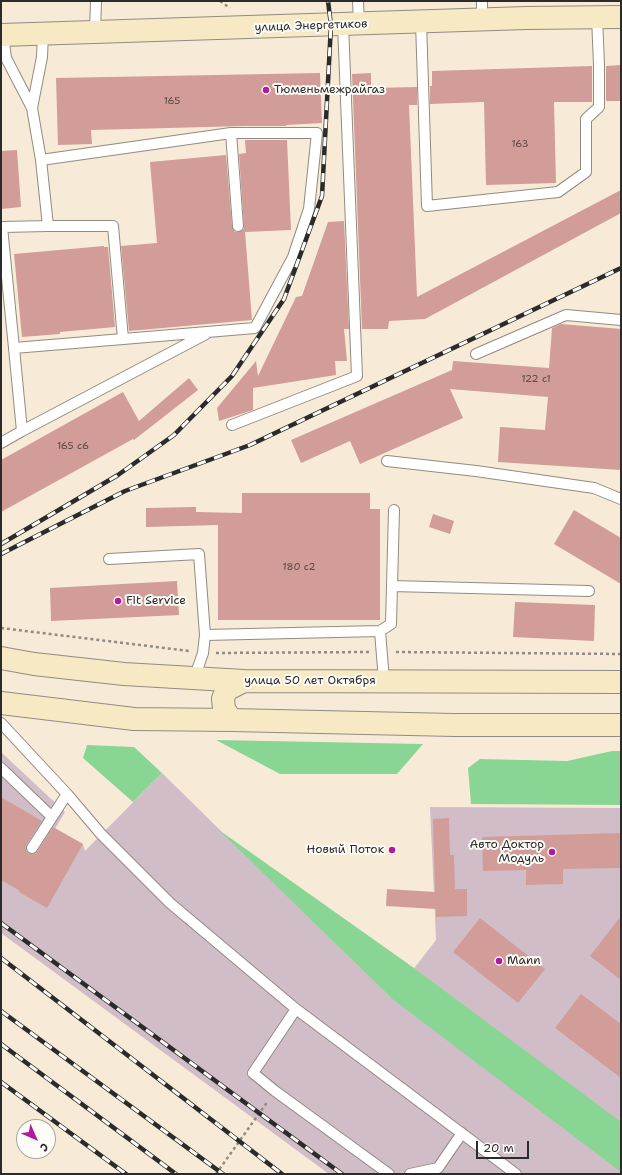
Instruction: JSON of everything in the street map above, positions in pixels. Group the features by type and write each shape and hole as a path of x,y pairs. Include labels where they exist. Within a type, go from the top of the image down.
{"main road":[{"name":"улица Энергетиков","path":"2,35 421,22 482,11 621,17"},
{"name":"улица 50 лет Октября","path":"1,658 34,664 109,672 194,679 244,681 621,682"},
{"path":"231,720 224,709 223,699 226,690 244,681"},
{"path":"1,703 134,719 621,725"}],"lane":[{"path":"95,32 96,1"},
{"path":"232,425 357,376 351,24 358,1"},
{"path":"421,22 427,206 558,192 586,172 586,119 599,106 597,17"},
{"path":"32,108 42,56 43,34"},
{"path":"2,35 6,58 32,108 42,160 48,226"},
{"path":"14,348 255,328 293,257 310,209 317,133 231,133 42,160"},
{"path":"231,133 238,226"},
{"path":"22,431 2,227 113,226 123,339"},
{"path":"476,354 566,315 621,320"},
{"path":"1,443 210,332"},
{"path":"387,461 476,471 594,488 621,499"},
{"path":"205,635 380,631 391,624 394,510"},
{"path":"109,559 199,554 205,635 203,653 194,679"},
{"path":"392,586 589,591"},
{"path":"380,631 384,681"},
{"path":"1,723 67,794 101,834 170,903 296,1009 516,1174"},
{"path":"1,768 52,817"},
{"path":"32,848 67,794"},
{"path":"296,1009 253,1073 275,1091 389,1174"},
{"path":"410,1174 438,1168 462,1133"}],"path":[{"path":"1,628 203,653 381,651 621,654"},
{"path":"216,1174 275,1091"}],"shaded area":[{"path":"1,752 65,812 55,829 83,844 85,851 162,773 391,998 436,940 430,807 621,808 621,1174 329,1174 1,933"}],"green space":[{"path":"216,740 423,744 397,774 280,774"},
{"path":"87,745 134,747 162,773 133,802 83,758"},
{"path":"612,751 621,751 621,805 471,804 468,768 480,759 567,761"},
{"path":"219,830 414,968 621,1122 621,1172 391,998"}],"building":[{"path":"621,65 621,101 606,101 606,66"},
{"path":"592,66 592,102 554,102 556,183 486,185 484,102 430,104 432,71"},
{"path":"320,73 322,123 286,126 91,130 92,144 58,145 56,78"},
{"path":"371,73 371,88 417,87 417,105 409,105 417,297 621,190 621,213 425,319 389,321 388,329 362,329 352,74"},
{"path":"245,140 287,140 291,230 245,232 252,320 129,331 121,246 157,243 150,162 226,155 232,226 235,232 239,232 244,229 244,226 239,154 246,153"},
{"path":"17,150 21,207 1,209 1,151"},
{"path":"344,221 349,329 344,329 347,361 335,361 336,375 253,388 253,410 219,421 217,408 256,361 258,376 296,297 302,296 328,222"},
{"path":"104,246 108,247 115,327 22,337 14,254"},
{"path":"561,324 621,329 621,470 498,462 500,427 545,430 548,397 450,389 463,418 360,464 350,441 301,463 291,440 452,370 453,361 549,368 552,328"},
{"path":"189,378 198,390 134,440 133,439 1,512 1,460 123,392 139,421"},
{"path":"242,493 370,493 370,509 380,509 380,620 218,620 218,525 146,527 146,508 196,507 196,512 242,513"},
{"path":"574,510 621,538 621,584 554,544"},
{"path":"433,514 454,521 450,534 429,527"},
{"path":"177,581 179,615 51,621 50,588"},
{"path":"515,602 595,605 594,641 513,637"},
{"path":"1,797 42,821 26,845 26,851 29,854 35,854 37,852 53,827 83,844 47,908 1,880"},
{"path":"449,818 450,855 454,855 455,889 467,889 467,916 436,917 436,909 386,906 387,889 435,892 433,819"},
{"name":"Авто Доктор Модуль","path":"621,833 621,868 563,869 563,884 526,885 526,870 483,871 482,837"},
{"path":"621,916 621,980 590,956"},
{"name":"Mann","path":"480,918 545,969 518,1003 453,952"},
{"path":"581,994 621,1024 621,1078 555,1028"}],"railway":[{"path":"1,544 118,475 174,435 232,376 284,299 322,196 331,25 328,1"},
{"path":"1,554 125,491 250,445 621,268"},
{"path":"1,923 342,1174"},
{"path":"1,958 282,1174"},
{"path":"1,1011 223,1174"},
{"path":"1,1044 176,1174"},
{"path":"1,1082 126,1174"}],"place":[{"name":"Тюменьмежрайгаз","path":"266,90"},
{"name":"Fit Service","path":"118,601"},
{"name":"Новый Поток","path":"392,850"},
{"name":"Авто Доктор Модуль","path":"552,852"},
{"name":"Mann","path":"499,961"}]}
